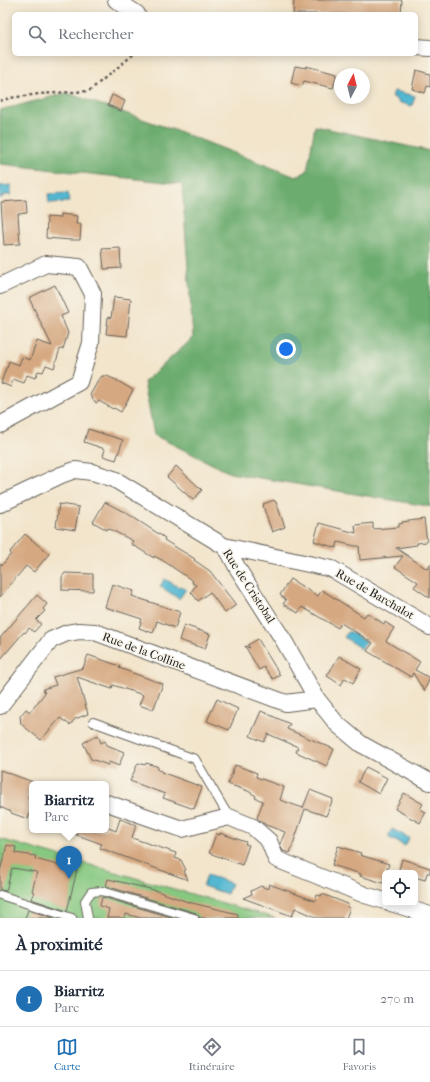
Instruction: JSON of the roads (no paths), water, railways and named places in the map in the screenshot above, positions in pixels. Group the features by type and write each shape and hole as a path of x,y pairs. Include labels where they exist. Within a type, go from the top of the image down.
{"street":[{"path":"116,0 134,12"},
{"path":"418,47 430,48"},
{"path":"0,286 46,264 79,267 93,294 91,343 79,382 0,425"},
{"name":"Rue de Cristobal","path":"0,505 61,475 75,470 92,472 114,480 224,546 284,641 316,699 337,724 361,744 430,782"},
{"name":"Rue de Barchalot","path":"224,546 332,569 430,627"},
{"name":"Rue de la Colline","path":"0,706 50,640 66,633 79,631 95,632 286,702 316,699"},
{"path":"109,804 182,829 229,816 253,826 269,841 276,859 365,895 382,900"},
{"path":"402,906 430,915"}],"lane":[{"path":"93,722 195,759 229,816"},
{"path":"88,918 85,901 91,892 102,891 194,918"},
{"path":"0,896 72,918"}],"water":[{"path":"394,91 415,96 412,106 398,102 395,97 392,97"},
{"path":"11,185 11,195 4,195 0,198 0,186"},
{"path":"68,193 69,202 49,203 48,194"},
{"path":"165,579 178,587 181,586 186,589 179,599 160,586"},
{"path":"349,631 366,642 361,649 344,637"},
{"path":"392,829 409,838 405,846 388,837"},
{"path":"207,875 231,883 227,894 203,886"}],"place":[{"name":"Biarritz","path":"69,879"}]}
